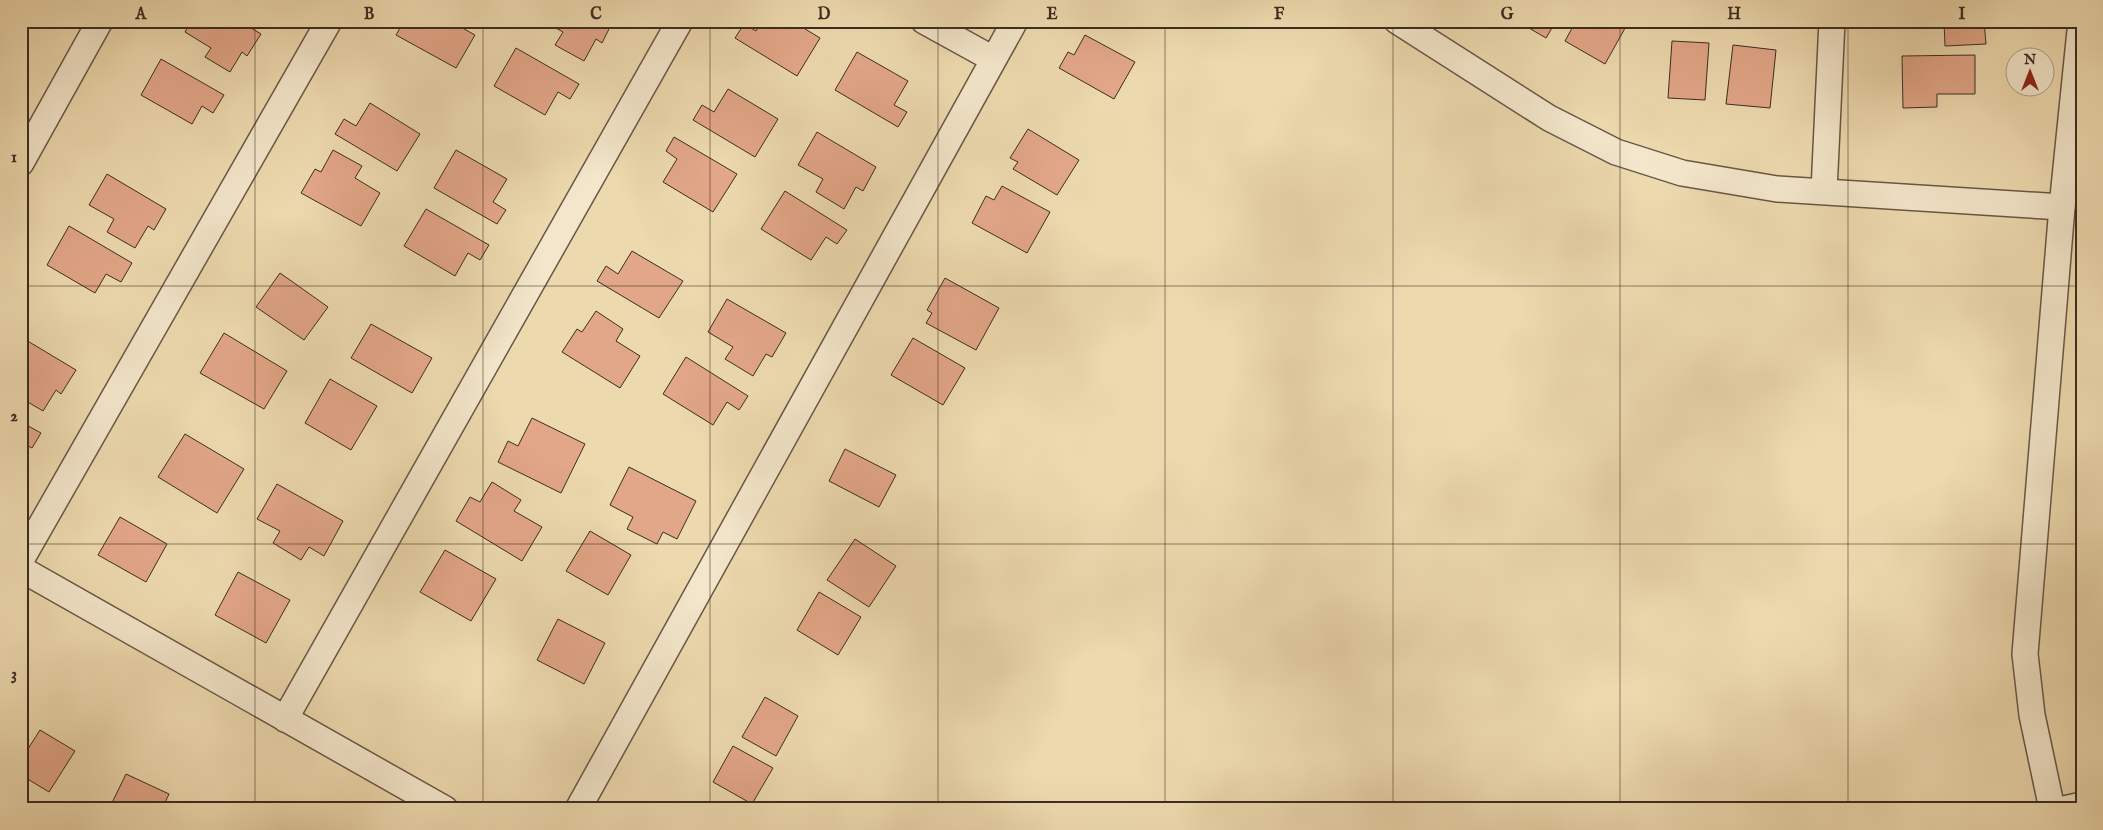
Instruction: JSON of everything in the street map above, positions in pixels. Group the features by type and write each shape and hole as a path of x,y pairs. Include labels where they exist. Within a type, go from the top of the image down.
{"street":[{"path":"21,162 30,128 100,21"},
{"path":"21,560 329,21"},
{"path":"285,718 680,21"},
{"path":"924,21 993,59"},
{"path":"578,809 1015,21"},
{"path":"1398,21 1549,118 1616,152 1682,173 1777,189 2062,207"},
{"path":"1824,191 1832,21"},
{"path":"2052,809 2032,716 2025,654 2062,207 2081,21"},
{"path":"21,569 445,809"},
{"path":"2064,809 2082,804"}],"building":[{"path":"191,21 240,21 261,34 247,56 242,52 230,72 205,57 211,48 185,32"},
{"path":"404,21 450,21 475,35 456,68 396,35"},
{"path":"543,21 613,21 602,43 596,39 584,61 555,45 563,32"},
{"path":"762,21 792,21 820,38 797,76 735,38 744,24 756,31"},
{"path":"1517,21 1556,21 1546,38"},
{"path":"1576,21 1629,21 1605,64 1565,41"},
{"path":"1944,21 1984,21 1986,44 1945,46"},
{"path":"1085,35 1135,62 1114,99 1059,68 1068,52 1074,55"},
{"path":"1672,41 1709,43 1705,100 1668,98"},
{"path":"1733,45 1776,50 1770,108 1726,104"},
{"path":"516,48 579,84 570,99 558,92 545,115 494,86"},
{"path":"857,52 908,81 894,105 907,112 898,127 835,90"},
{"path":"1975,55 1975,94 1937,94 1937,107 1903,108 1902,56"},
{"path":"161,59 224,95 213,113 202,106 192,124 141,95"},
{"path":"728,89 778,119 755,157 693,120 702,105 714,112"},
{"path":"370,103 420,134 397,171 335,134 344,119 356,126"},
{"path":"1028,129 1079,160 1057,195 1013,169 1018,162 1010,158"},
{"path":"817,132 876,167 863,191 856,187 844,209 816,192 823,179 798,165"},
{"path":"674,137 737,174 713,212 663,182 677,159 666,151"},
{"path":"333,150 362,166 355,178 380,193 361,226 301,193 315,169 321,172"},
{"path":"456,150 507,179 493,202 506,210 497,224 434,188"},
{"path":"107,174 166,209 154,230 148,226 135,248 107,232 114,219 89,205"},
{"path":"1002,186 1050,212 1027,253 972,223 986,196 994,200"},
{"path":"785,191 847,230 837,244 826,237 811,260 761,229"},
{"path":"426,209 489,245 480,260 468,253 455,276 404,246"},
{"path":"69,226 132,263 121,282 106,274 95,293 47,265"},
{"path":"632,251 683,281 659,318 597,281 606,266 618,274"},
{"path":"280,273 328,307 304,340 256,307"},
{"path":"945,278 999,308 976,350 926,323 932,313 927,310"},
{"path":"727,299 786,333 772,357 766,354 753,376 725,359 733,347 708,332"},
{"path":"596,311 623,329 616,341 640,356 620,388 562,352 577,329 582,332"},
{"path":"371,324 432,358 412,393 351,358"},
{"path":"224,333 287,371 264,409 200,373"},
{"path":"21,337 76,370 61,394 56,390 43,411 21,398"},
{"path":"913,338 965,368 943,405 891,375"},
{"path":"686,357 748,396 739,410 727,402 713,425 663,394"},
{"path":"330,379 377,406 351,450 305,423"},
{"path":"532,418 585,444 561,493 498,462 508,441 518,446"},
{"path":"21,422 41,433 32,448 21,442"},
{"path":"185,434 244,469 217,513 158,477"},
{"path":"845,449 896,475 879,507 829,481"},
{"path":"629,467 696,501 677,539 663,532 657,544 627,529 633,517 610,505"},
{"path":"492,482 521,500 514,511 542,527 522,561 456,521 470,497 480,502"},
{"path":"277,484 343,521 324,556 309,547 301,560 273,543 280,531 257,519"},
{"path":"120,517 167,544 146,582 98,555"},
{"path":"590,531 631,555 608,595 566,571"},
{"path":"855,539 896,566 869,607 827,580"},
{"path":"445,550 496,579 471,621 420,592"},
{"path":"238,572 290,600 266,643 215,615"},
{"path":"819,592 861,617 838,655 797,630"},
{"path":"558,619 605,643 584,684 537,660"},
{"path":"765,697 798,716 776,756 742,737"},
{"path":"21,716 28,720 21,733"},
{"path":"40,730 75,751 49,792 21,775 21,760"},
{"path":"733,746 773,768 752,804 713,782"},
{"path":"126,774 169,794 162,809 109,809"}]}
